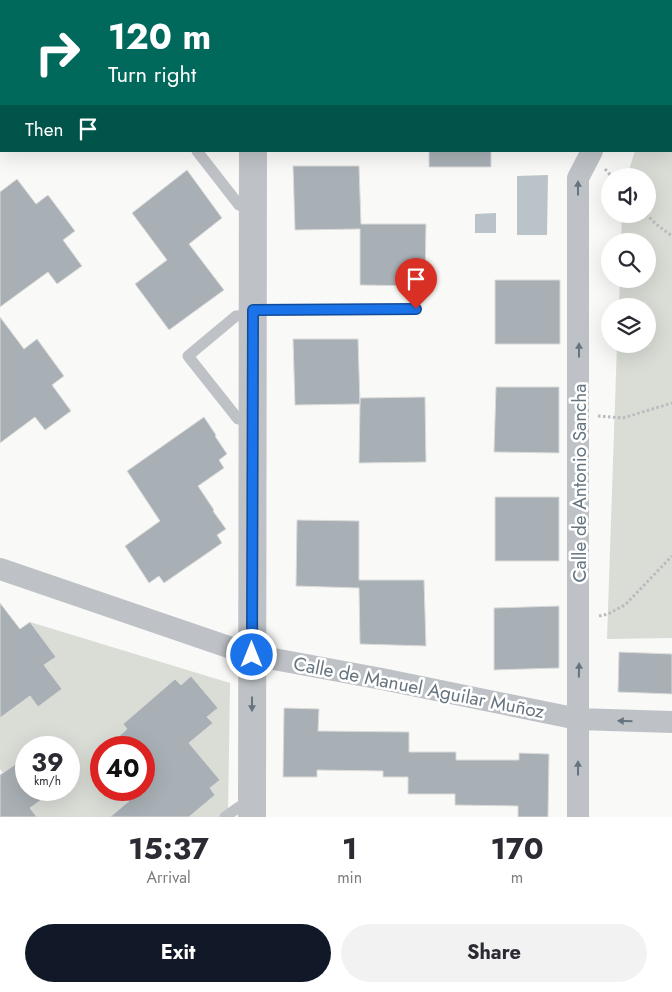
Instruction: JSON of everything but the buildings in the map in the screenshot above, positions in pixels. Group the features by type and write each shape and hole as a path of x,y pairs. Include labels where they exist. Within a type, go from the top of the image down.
{"street":[{"path":"252,812 253,152"},
{"name":"Calle de Antonio Sancha","path":"578,817 578,178 591,152"},
{"name":"Calle de Manuel Aguilar Muñoz","path":"0,569 252,655 578,719 672,722"}],"lane":[{"path":"198,152 239,205 253,210"},
{"path":"253,419 238,419 188,356 236,316 253,312 416,309"},
{"path":"225,817 239,807 252,812"}],"path":[{"path":"655,223 672,236"},
{"path":"579,414 623,418 672,403"},
{"path":"579,619 608,614 625,605 672,556"}],"shaded area":[{"path":"635,152 672,152 672,638 607,639 617,353 656,353 656,298 619,298 620,288 656,288 656,233 621,233 622,223 656,223 656,168 630,168"},
{"path":"548,175 547,235 517,235 517,176"},
{"path":"496,213 496,233 475,233 475,214"},
{"path":"30,622 230,683 228,817 37,817 30,808 33,801 80,801 80,736 15,736 15,764 3,773 0,769 0,718 30,696 38,707 62,689 44,665 56,657"}],"route":[{"path":"252,655 253,310 416,309"}]}
